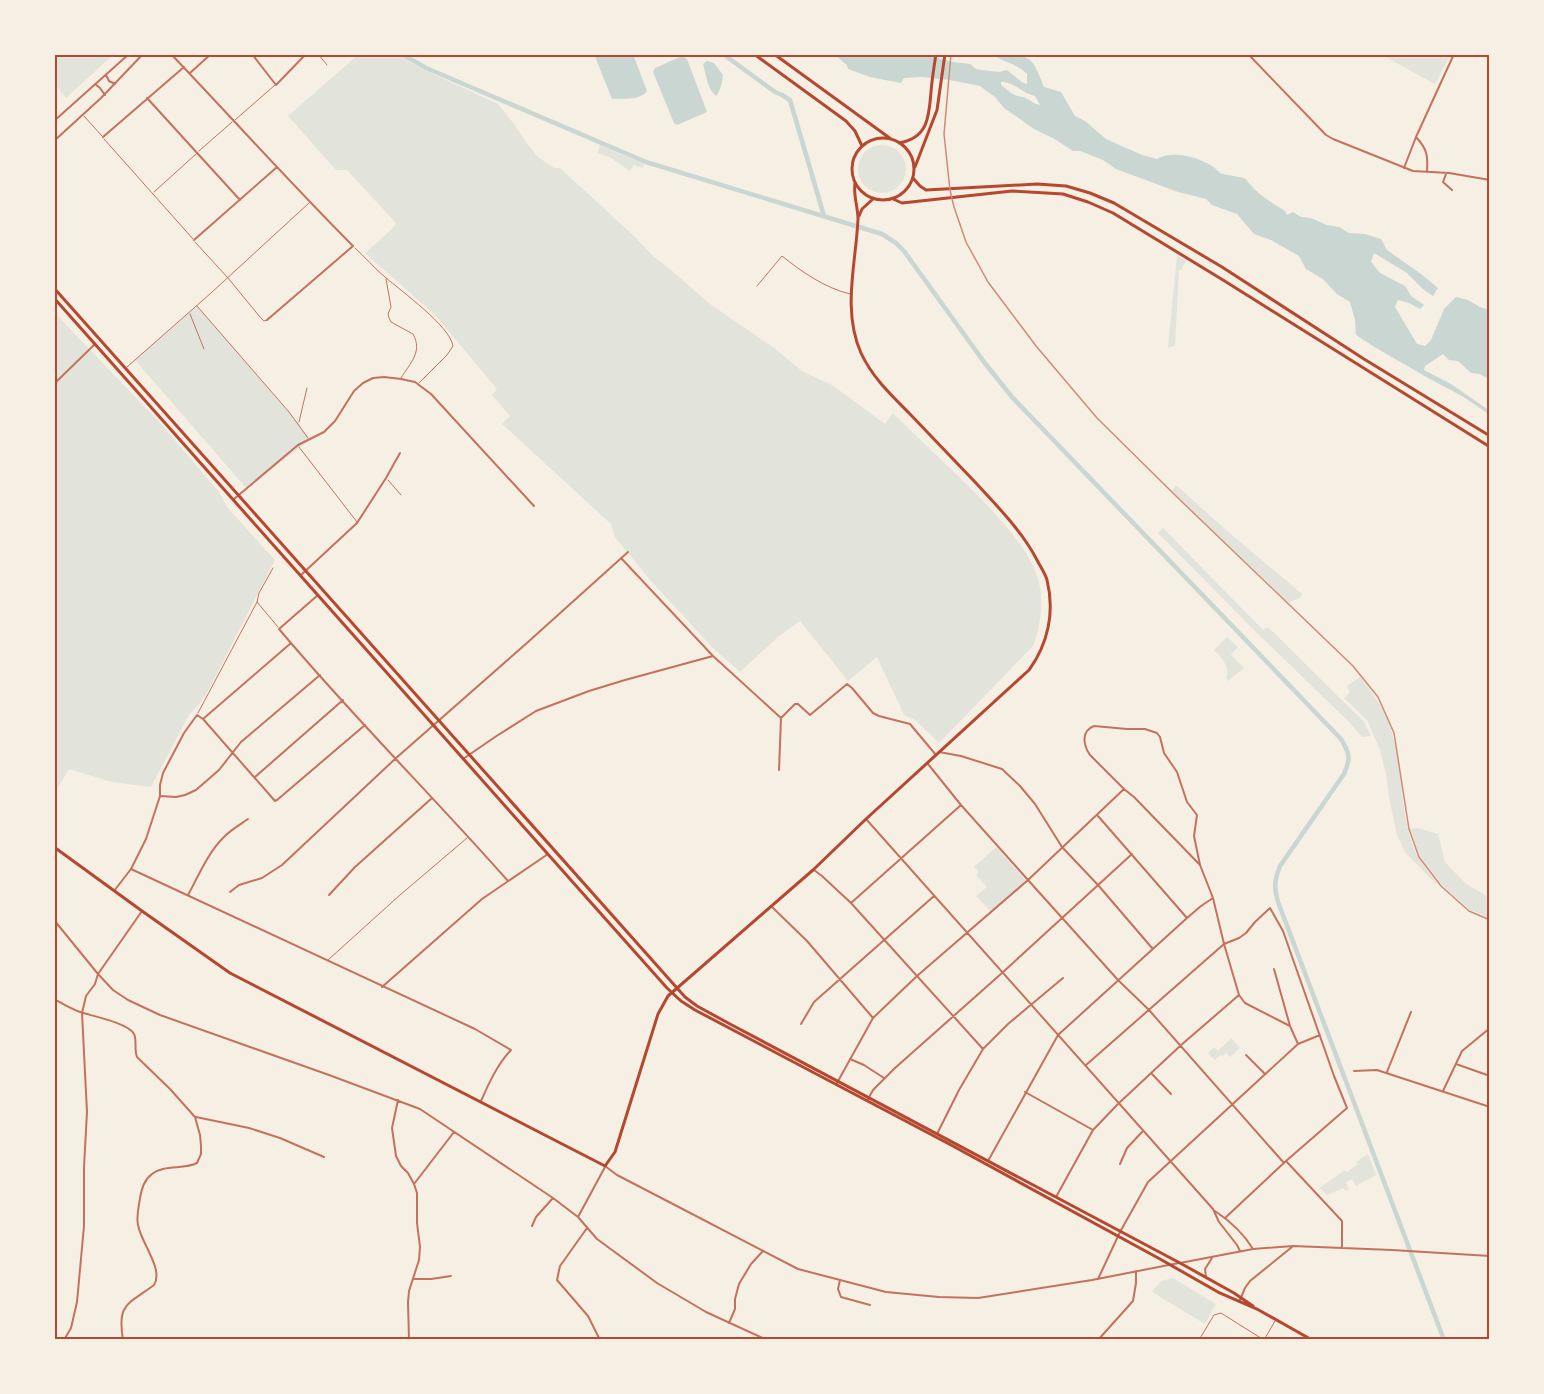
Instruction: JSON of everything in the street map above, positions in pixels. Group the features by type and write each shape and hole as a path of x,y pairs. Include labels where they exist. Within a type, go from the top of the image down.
{"main road":[{"path":"754,54 846,121 855,131 862,146"},
{"path":"774,54 892,140"},
{"path":"899,142 914,138 923,130 930,112 936,54"},
{"path":"914,169 907,149 899,142 884,138 862,146 853,160 852,171 859,190 873,199 893,199 907,189 937,110 945,54"},
{"path":"913,178 926,190 1019,184 1066,186 1114,203 1222,267 1364,359 1490,436"},
{"path":"54,848 230,973 605,1166 615,1152 664,1001 676,988 813,870 1029,670 1043,648 1050,605 1047,578 1029,545 994,503 884,389 862,356 855,339 851,314 858,217 855,183"},
{"path":"893,199 902,202 1012,191 1063,194 1088,201 1113,213 1223,280 1490,447"},
{"path":"858,217 862,209 873,199"},
{"path":"1131,224 1136,216"},
{"path":"54,288 676,988 698,1006 837,1083"},
{"path":"54,298 671,993 695,1010 912,1122 1119,1234 1206,1277 1240,1300"},
{"path":"1011,1175 1056,1197 1171,1265 1312,1340"}],"street":[{"path":"54,121 129,54"},
{"path":"54,141 105,95 143,54"},
{"path":"171,54 353,246 267,320"},
{"path":"190,73 211,54"},
{"path":"252,54 276,85 306,54"},
{"path":"1248,54 1333,140 1404,169 1490,180"},
{"path":"1404,169 1454,54"},
{"path":"103,137 184,67"},
{"path":"106,75 108,81 115,84"},
{"path":"95,84 105,95"},
{"path":"147,98 240,200"},
{"path":"1416,137 1426,150 1427,172"},
{"path":"194,240 277,167"},
{"path":"1449,173 1445,175 1443,182 1452,190"},
{"path":"65,310 70,306"},
{"path":"54,384 95,344"},
{"path":"120,372 125,368"},
{"path":"233,500 298,446 324,432 335,422 354,391 363,382 384,377 418,384 431,394 534,506"},
{"path":"300,575 357,523 400,453"},
{"path":"230,892 239,885 262,878 282,865 395,759 628,552"},
{"path":"621,558 713,656 781,718"},
{"path":"318,595 279,629 508,881"},
{"path":"203,719 291,643"},
{"path":"370,655 375,651"},
{"path":"463,759 495,736 539,710 589,691 713,656"},
{"path":"160,796 176,797 196,790 219,770 241,742 320,675"},
{"path":"779,770 781,718 795,704 798,704 810,716 847,684 879,717 910,724 938,754 961,756 1002,769 1035,804 1062,847 1098,885 1152,949"},
{"path":"255,777 343,700"},
{"path":"114,891 131,870 146,839 160,796 163,773 184,733 197,715 275,801 365,725"},
{"path":"1200,865 1086,749 1084,735 1090,728 1094,726 1145,729 1157,732 1164,753 1178,772 1187,802 1197,815 1194,836 1200,865 1213,898 1239,995 1245,1003 1290,1026"},
{"path":"928,764 961,805 1118,980 1149,1010 1285,1162 1342,1221 1342,1247"},
{"path":"837,1083 873,1018 917,976 1028,880 1124,789"},
{"path":"329,895 355,867 432,798"},
{"path":"851,903 961,805"},
{"path":"1097,815 1187,918"},
{"path":"188,896 215,846 248,819"},
{"path":"866,819 1142,1131 1213,1209 1248,1241 1253,1249"},
{"path":"382,987 482,899 548,854"},
{"path":"868,1099 884,1078 1132,854"},
{"path":"556,864 561,860"},
{"path":"131,870 475,1029 511,1050 495,1071 481,1101"},
{"path":"813,870 851,903 983,1049"},
{"path":"586,897 591,893"},
{"path":"801,1024 814,1002 934,896"},
{"path":"987,1162 1058,1035 1187,918 1213,898"},
{"path":"771,906 807,941 873,1018"},
{"path":"1086,1065 1224,944 1246,933 1270,908 1283,932 1347,1108 1225,1218"},
{"path":"64,1340 71,1328 76,1302 84,1226 87,1112 82,1013 86,996 98,975 142,911"},
{"path":"54,920 98,975 113,990 128,1000 160,1015 420,1109 553,1198 578,1217 597,1239 657,1283 706,1312 767,1340"},
{"path":"1274,969 1290,1026 1298,1044"},
{"path":"936,1135 983,1049 1008,1024 1063,978"},
{"path":"1056,1197 1093,1130 1180,1046 1239,995"},
{"path":"54,999 82,1013 107,1019 132,1031 135,1037 137,1057 195,1117 200,1135 199,1160 192,1165 156,1171 146,1180 142,1188 137,1222 140,1235 158,1275 154,1285 123,1310 120,1317 123,1340"},
{"path":"1387,1072 1411,1012"},
{"path":"1443,1091 1462,1051 1490,1028"},
{"path":"1098,1279 1119,1234 1149,1182 1298,1044 1320,1035"},
{"path":"1246,1055 1265,1074"},
{"path":"850,1059 884,1078"},
{"path":"1456,1064 1490,1076"},
{"path":"1354,1071 1387,1072 1490,1107"},
{"path":"1152,1073 1171,1094"},
{"path":"1025,1092 1093,1130"},
{"path":"398,1100 392,1128 396,1156 408,1173 417,1193 420,1247 419,1260 409,1291 409,1340"},
{"path":"195,1117 249,1128 280,1138 324,1157"},
{"path":"1120,1164 1127,1148 1142,1131"},
{"path":"414,1184 454,1132"},
{"path":"578,1217 605,1166 798,1269 886,1292 939,1297 978,1298 1098,1279 1240,1251 1293,1246 1490,1256"},
{"path":"532,1226 536,1217 553,1198"},
{"path":"1213,1209 1219,1222 1240,1251"},
{"path":"587,1228 560,1266 557,1280 588,1316 600,1340"},
{"path":"1240,1300 1250,1281 1293,1246"},
{"path":"729,1323 735,1309 739,1284 763,1251"},
{"path":"1206,1277 1205,1269 1212,1258"},
{"path":"1098,1340 1133,1301 1136,1271"},
{"path":"414,1279 451,1276"},
{"path":"840,1280 838,1289 841,1297 870,1305"}],"lane":[{"path":"318,54 327,65"},
{"path":"153,193 276,85"},
{"path":"83,115 260,317 264,321 267,320"},
{"path":"125,368 310,203"},
{"path":"353,246 431,316 452,340 453,346 447,355 418,384"},
{"path":"757,286 782,256 809,276 837,291 852,294"},
{"path":"385,277 391,307 388,318 415,337 416,354 401,379"},
{"path":"197,306 299,424 309,440"},
{"path":"190,312 204,349"},
{"path":"299,424 308,388"},
{"path":"298,446 357,523"},
{"path":"386,478 401,495"},
{"path":"197,715 258,602 259,593 273,568"},
{"path":"258,602 279,629"},
{"path":"328,961 468,836"},
{"path":"1199,1340 1214,1315 1221,1313 1264,1340"},
{"path":"1264,1340 1276,1320"},
{"path":"1264,1340 1269,1337 1275,1340"}],"shaded area":[{"path":"54,54 114,54 66,98 54,84"},
{"path":"359,54 397,54 420,68 498,104 538,157 554,168 560,168 654,257 710,304 774,348 802,371 832,385 885,424 893,413 1003,523 1026,553 1039,583 1041,607 1033,646 939,743 915,720 904,715 877,657 848,681 800,621 779,636 740,672 712,647 650,580 615,537 611,524 502,424 510,416 492,395 497,389 435,315 365,253 396,223 347,170 336,170 288,116"},
{"path":"594,54 633,54 647,91 636,98 612,99"},
{"path":"829,54 923,54 970,64 976,69 999,72 1007,70 1027,84 1027,74 1023,70 993,55 984,54 1018,54 1034,65 1044,87 1061,92 1075,116 1085,121 1106,139 1157,159 1177,155 1200,160 1222,173 1246,179 1258,193 1285,211 1287,215 1293,212 1301,217 1339,227 1349,233 1365,234 1381,239 1387,250 1438,288 1433,296 1407,273 1374,253 1371,262 1380,273 1405,286 1411,296 1424,305 1420,309 1398,300 1395,307 1417,344 1425,346 1431,340 1444,309 1456,297 1490,310 1490,380 1480,374 1471,373 1458,361 1449,360 1443,354 1425,366 1424,370 1451,384 1490,411 1490,415 1462,396 1356,335 1350,302 1337,294 1323,279 1306,269 1299,256 1271,240 1254,234 1237,214 1212,205 1206,199 1178,192 1116,169 1103,160 1080,151 1073,151 1034,129 1004,108 995,97 980,86 922,77 904,78 901,83 870,77 848,69 847,65","holes":["1001,82 1006,82 1035,96 1040,105 1011,93 1001,85"]},
{"path":"1380,54 1451,54 1435,84"},
{"path":"682,56 687,59 707,112 677,125 674,123 653,72 655,68"},
{"path":"707,61 714,63 723,75 716,96 706,77 703,64"},
{"path":"600,145 644,164 643,168 634,165 630,171 611,158 598,153"},
{"path":"882,145 899,152 906,169 899,186 882,193 865,186 858,169 865,152"},
{"path":"1177,256 1186,261 1179,270 1175,346 1168,347"},
{"path":"197,306 299,424 310,440 246,488 135,360"},
{"path":"54,312 161,424 219,492 227,507 275,560 208,691 189,715 151,787 112,782 69,769 54,794"},
{"path":"1176,485 1302,594 1300,598 1289,603 1172,491"},
{"path":"1163,528 1263,630 1268,627 1364,722 1371,736 1362,737 1257,633 1158,533"},
{"path":"1227,637 1238,647 1231,655 1244,668 1228,681 1226,666 1214,650"},
{"path":"1360,677 1379,703 1389,725 1396,748 1404,810 1411,840 1419,859 1436,884 1405,852 1397,835 1380,750 1367,720 1344,698 1350,692 1347,686"},
{"path":"1418,828 1438,834 1445,862 1465,883 1490,898 1490,918 1469,909 1442,885 1420,856 1410,829"},
{"path":"996,847 1026,880 991,912 976,896 987,887 976,875 979,872 974,867"},
{"path":"1231,1038 1240,1048 1230,1057 1226,1053 1215,1060 1208,1053 1214,1047 1218,1051"},
{"path":"1368,1154 1376,1175 1356,1186 1352,1179 1346,1182 1349,1189 1345,1191 1343,1188 1327,1195 1321,1189 1317,1190 1345,1170 1347,1172"},
{"path":"1173,1278 1216,1304 1205,1324 1152,1292 1161,1281"}],"waterway":[{"path":"402,54 426,68 646,162 882,234 896,243 1012,397 1341,739 1348,756 1344,774 1280,866 1275,884 1276,892 1444,1340"},
{"path":"723,54 775,92 790,100 824,216"}],"railway":[{"path":"951,54 944,134 950,190 966,242 988,282 1036,346 1097,418 1353,666 1378,697 1394,733 1409,829 1419,857 1441,886 1469,911 1490,920"}]}
